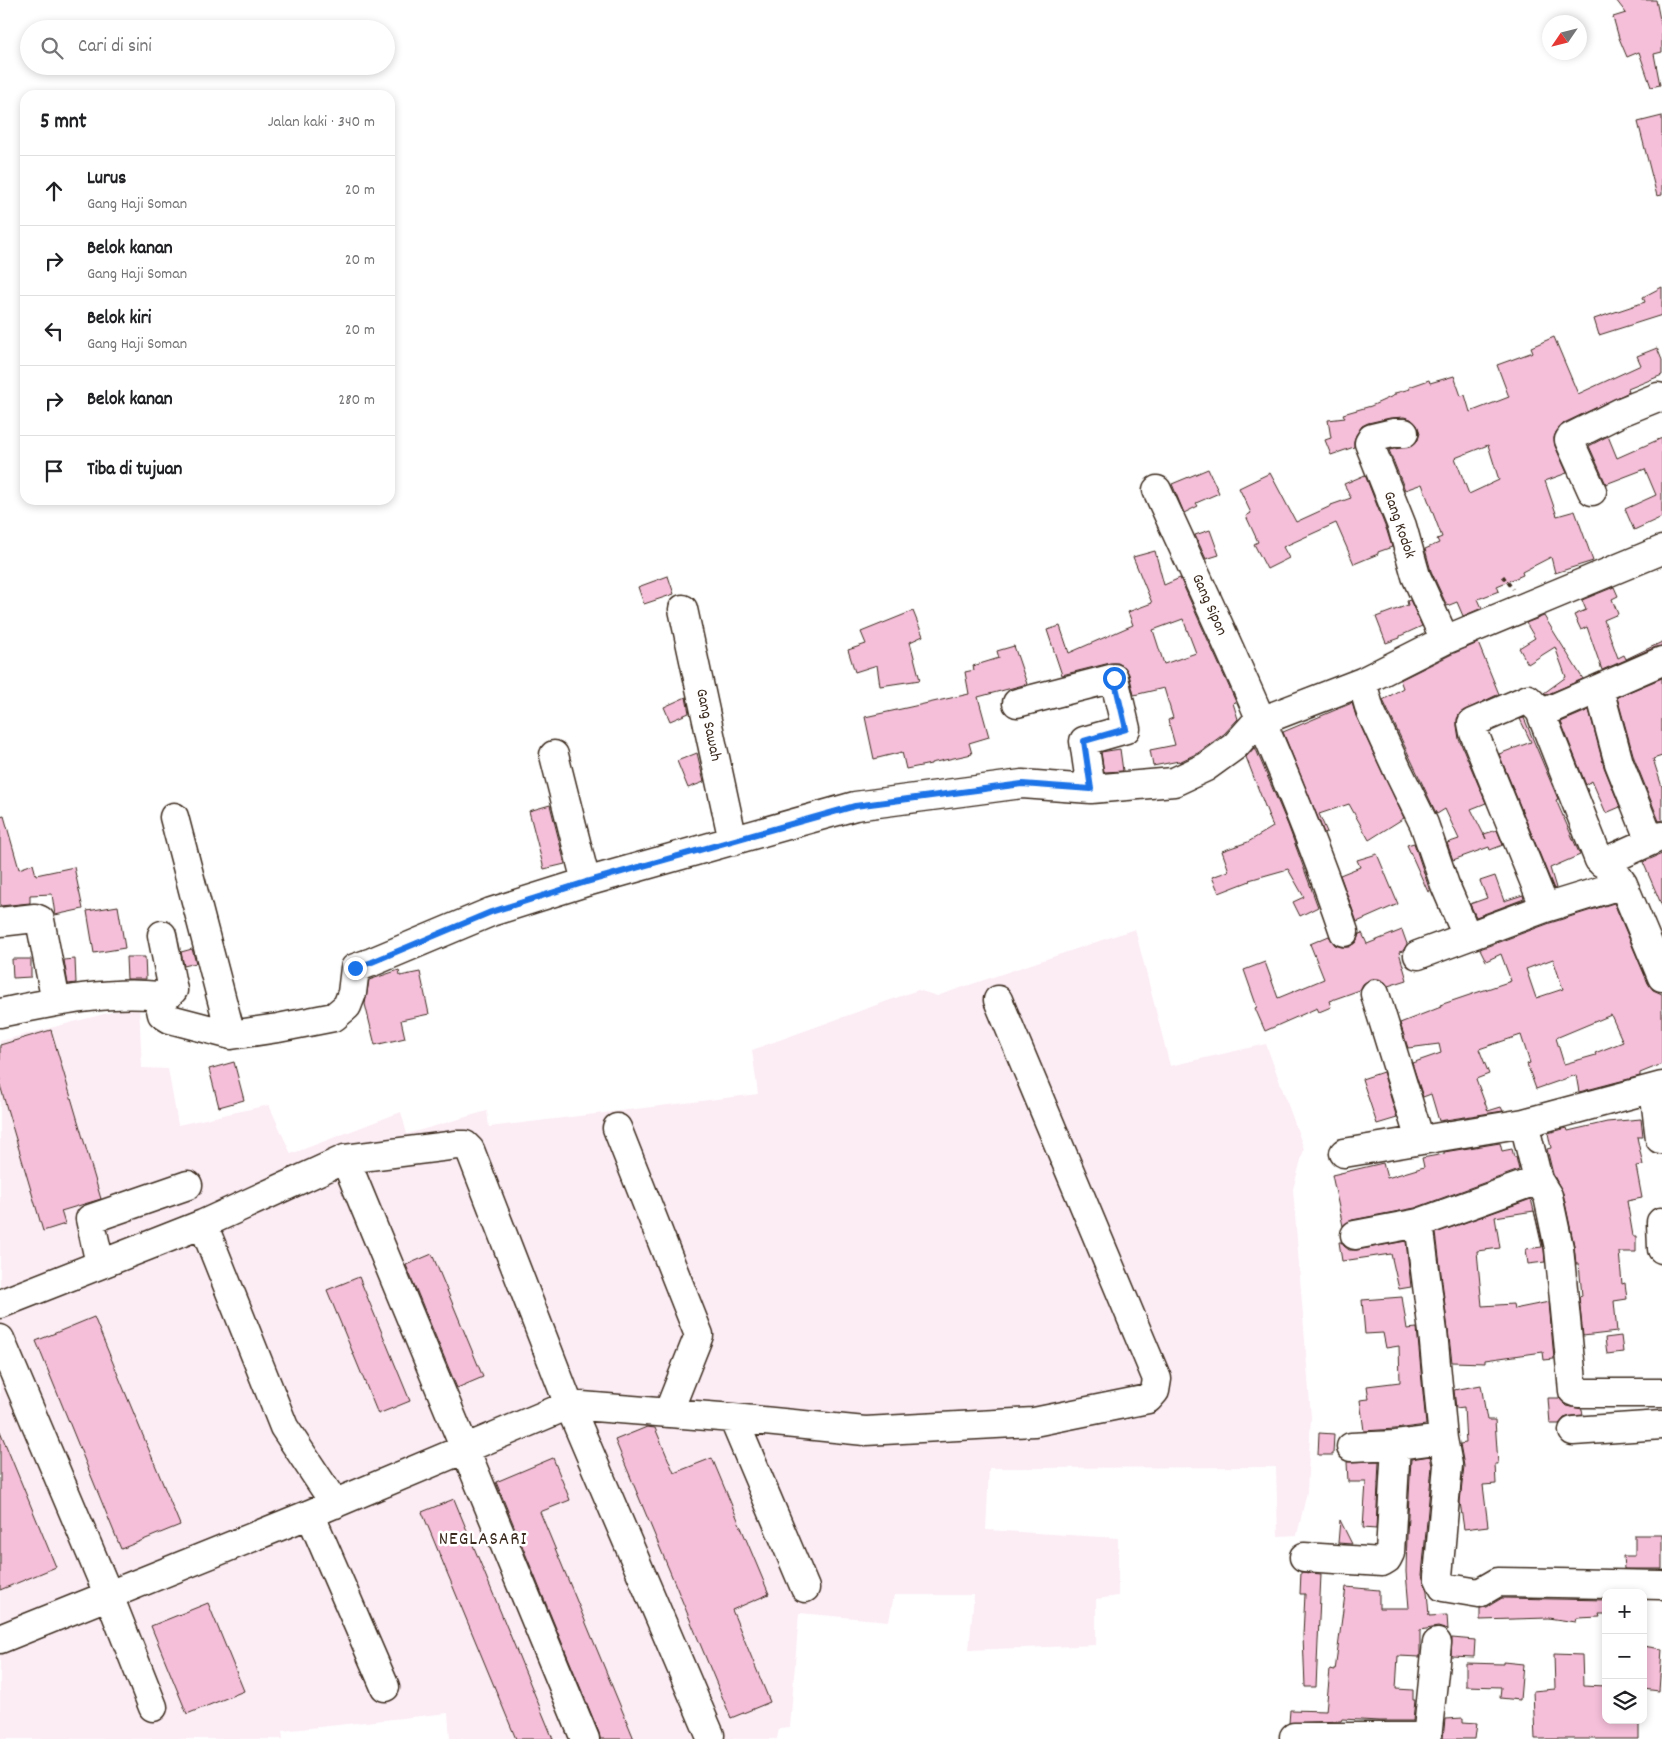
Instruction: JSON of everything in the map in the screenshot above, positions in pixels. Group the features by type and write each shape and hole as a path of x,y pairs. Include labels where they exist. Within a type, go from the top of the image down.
{"street":[{"path":"1592,491 1569,440 1571,437 1621,412 1658,397 1662,398"},
{"name":"Gang Kodok","path":"1404,432 1372,438 1369,443 1402,526 1416,576 1445,640"},
{"name":"Gang Sipon","path":"1157,490 1261,721 1325,875 1344,932"},
{"path":"158,996 162,1014 170,1019 231,1034 278,1028 334,1017 347,1006 352,993 355,968 491,912 586,882 855,806 1022,784 1091,789 1174,782 1206,767 1235,746 1252,727 1261,721 1362,682 1445,640 1662,550"},
{"name":"Gang Sawah","path":"683,609 733,841"},
{"path":"1540,711 1545,712 1662,661"},
{"path":"1017,703 1114,678 1126,729 1084,741 1091,789"},
{"path":"1362,682 1370,710 1398,773 1424,824 1445,885 1467,936"},
{"path":"1599,689 1619,763 1656,838 1602,863"},
{"path":"1545,908 1472,727 1472,723 1475,720 1528,699 1540,711 1599,860 1616,874 1623,884 1662,977"},
{"path":"554,755 586,882"},
{"path":"174,817 231,1034"},
{"path":"1418,955 1545,908 1623,884"},
{"path":"0,922 35,918 40,920 56,1002"},
{"path":"0,1013 56,1002 136,993 158,996 168,995 173,990 162,935"},
{"path":"1375,994 1420,1140"},
{"path":"0,1639 322,1509 569,1405 865,1431 1034,1422 1148,1399 1155,1390 1157,1379 998,1000"},
{"path":"1344,1153 1524,1123 1658,1087 1660,1139"},
{"path":"1524,1123 1538,1180 1548,1196 1559,1248 1573,1391 1578,1393 1662,1393"},
{"path":"617,1128 699,1335 668,1413"},
{"path":"0,1304 203,1224 345,1159 464,1145 470,1150 569,1405 710,1735"},
{"path":"345,1159 585,1739"},
{"path":"1355,1235 1419,1223 1538,1180"},
{"path":"100,1264 90,1220 188,1185"},
{"path":"1661,1222 1662,1249"},
{"path":"1419,1223 1433,1332 1443,1439 1448,1465 1438,1576 1442,1587 1479,1593 1498,1582 1662,1585"},
{"path":"203,1224 284,1427 322,1509 385,1687"},
{"path":"0,1338 109,1596 153,1707"},
{"path":"733,1418 805,1588"},
{"path":"1573,1431 1662,1425"},
{"path":"1350,1447 1396,1445 1443,1439"},
{"path":"1304,1558 1382,1562 1387,1559 1390,1553 1396,1445"},
{"path":"1294,1737 1427,1738 1437,1642"}],"shaded area":[{"path":"1135,929 1170,1066 1266,1044 1304,1149 1293,1189 1311,1417 1307,1492 1297,1535 1278,1536 1276,1467 989,1468 986,1530 1118,1538 1118,1596 1096,1599 1096,1645 969,1650 974,1595 894,1595 889,1621 799,1613 790,1727 779,1728 777,1739 450,1739 448,1713 282,1731 283,1739 0,1739 0,1041 139,1005 142,1068 168,1069 178,1125 269,1105 291,1154 401,1112 407,1134 487,1111 489,1127 758,1094 752,1050 918,990 937,996"}],"building":[{"path":"1616,0 1656,0 1662,29 1662,52 1654,54 1660,85 1651,87 1639,52 1627,57 1613,17 1626,13"},
{"path":"1662,116 1662,195 1657,196 1638,122"},
{"path":"1662,287 1662,315 1599,335 1594,319 1645,302 1643,297"},
{"path":"1554,337 1578,394 1641,365 1637,356 1657,348 1662,360 1662,375 1628,389 1629,392 1564,423 1556,432 1554,438 1555,446 1567,473 1545,481 1557,516 1575,511 1593,561 1555,573 1551,557 1522,572 1523,575 1497,586 1499,591 1478,599 1482,608 1463,616 1457,602 1447,606 1431,571 1425,549 1439,543 1437,539 1442,537 1422,484 1405,490 1389,450 1412,446 1418,440 1420,433 1417,425 1411,419 1404,417 1368,423 1362,426 1356,435 1354,447 1331,455 1325,440 1331,438 1328,420 1345,418 1343,414 1371,406 1395,395 1395,393 1410,389 1409,387 1429,380 1430,383 1454,376 1461,396 1465,395 1470,412 1509,397 1497,365 1533,352 1531,347","holes":["1488,445 1499,480 1469,494 1455,458"]},
{"path":"1608,436 1617,458 1662,438 1662,517 1634,530 1625,509 1656,495 1645,469 1606,484 1589,446"},
{"path":"1208,469 1219,493 1196,503 1198,506 1184,513 1172,484"},
{"path":"1270,473 1296,522 1331,505 1351,498 1344,484 1365,475 1392,547 1354,564 1336,523 1283,547 1289,558 1267,569 1254,544 1258,542 1246,516 1251,513 1239,488"},
{"path":"1210,530 1219,555 1206,559 1195,535"},
{"path":"1155,551 1164,585 1180,578 1236,702 1233,703 1238,719 1224,734 1198,753 1179,762 1153,766 1150,750 1175,745 1168,720 1173,718 1164,688 1134,695 1129,674 1125,667 1118,663 1110,663 1062,675 1047,630 1060,626 1069,653 1133,625 1128,612 1152,603 1133,557","holes":["1183,619 1196,653 1164,664 1153,630"]},
{"path":"668,576 674,594 644,604 638,587"},
{"path":"1614,587 1618,596 1612,599 1618,614 1604,620 1618,658 1624,655 1626,659 1662,642 1662,646 1602,670 1587,627 1581,630 1574,615 1586,610 1582,600"},
{"path":"1410,600 1422,626 1386,643 1376,617 1408,605 1407,601"},
{"path":"913,611 923,636 910,642 920,680 880,686 877,665 855,672 848,650 866,644 861,632"},
{"path":"1544,616 1583,679 1546,695 1544,693 1566,677 1555,647 1528,664 1519,648 1535,638 1526,623"},
{"path":"1478,643 1499,694 1460,713 1457,719 1457,726 1459,739 1486,803 1471,809 1486,839 1484,834 1497,830 1503,845 1490,850 1489,847 1453,860 1447,843 1459,839 1445,809 1437,814 1435,811 1383,700 1403,688 1400,680"},
{"path":"1014,646 1027,684 978,697 989,737 969,743 972,754 906,769 902,752 874,759 865,717 969,694 965,672 974,670 973,666 999,658 997,651"},
{"path":"1662,678 1662,756 1653,759 1662,787 1662,821 1659,821 1634,758 1617,697"},
{"path":"686,697 689,713 670,721 664,707"},
{"path":"1352,703 1356,716 1404,818 1369,840 1349,804 1319,814 1327,832 1324,833 1283,732"},
{"path":"1589,710 1604,767 1620,807 1606,813 1592,781 1586,785 1561,722"},
{"path":"1524,718 1580,855 1550,868 1556,888 1554,889 1499,754 1531,742 1520,719"},
{"path":"1255,747 1288,825 1318,907 1300,916 1293,902 1304,897 1288,869 1249,880 1219,893 1212,877 1229,871 1222,851 1248,842 1273,827 1246,757"},
{"path":"1120,749 1123,771 1104,772 1101,752"},
{"path":"697,753 704,782 688,788 677,761"},
{"path":"550,805 565,864 544,869 529,811"},
{"path":"4,816 19,869 33,864 36,875 74,867 83,909 55,915 52,894 30,895 30,903 0,906 0,817"},
{"path":"1414,843 1430,891 1428,892 1407,845"},
{"path":"1377,854 1398,904 1357,922 1340,875 1360,867 1357,860"},
{"path":"1662,854 1662,906 1643,862"},
{"path":"1495,876 1504,901 1523,895 1524,899 1476,917 1470,904 1487,898 1480,881"},
{"path":"1614,903 1648,983 1653,990 1662,994 1662,1064 1640,1073 1640,1076 1579,1092 1576,1075 1536,1089 1527,1064 1530,1063 1521,1035 1479,1049 1489,1074 1476,1079 1488,1111 1501,1107 1503,1111 1439,1121 1431,1094 1423,1097 1412,1063 1441,1053 1439,1044 1408,1048 1400,1023 1441,1007 1440,1005 1511,981 1501,954 1486,961 1480,949 1550,923","holes":["1553,959 1563,989 1536,998 1526,969","1611,1015 1623,1042 1595,1053 1596,1055 1564,1064 1556,1038"]},
{"path":"118,906 125,948 94,953 87,911"},
{"path":"1402,930 1407,944 1403,951 1399,952 1407,980 1388,986 1379,979 1370,979 1363,984 1360,990 1329,1001 1331,1007 1319,1012 1317,1008 1265,1031 1255,1008 1257,1007 1244,970 1265,962 1278,998 1324,979 1310,944 1329,936 1335,945 1349,947 1356,942 1359,934 1362,933 1367,944"},
{"path":"192,949 196,963 184,966 181,952"},
{"path":"126,957 145,957 146,979 127,979"},
{"path":"12,959 31,959 31,977 13,978"},
{"path":"75,959 76,983 68,984 64,960"},
{"path":"399,970 400,976 420,972 429,1014 401,1020 405,1038 375,1045 365,1004 369,980"},
{"path":"51,1030 101,1199 61,1211 65,1224 43,1231 0,1085 0,1045"},
{"path":"234,1062 244,1100 219,1107 209,1069"},
{"path":"1383,1072 1397,1118 1377,1124 1362,1079"},
{"path":"1641,1119 1643,1137 1637,1137 1643,1165 1636,1166 1642,1198 1627,1201 1633,1236 1636,1236 1636,1252 1619,1252 1622,1284 1625,1283 1627,1299 1614,1301 1617,1332 1583,1336 1579,1297 1582,1296 1579,1264 1576,1264 1563,1193 1553,1174 1547,1149 1551,1148 1548,1133 1567,1128 1568,1131 1607,1122"},
{"path":"1500,1143 1502,1151 1512,1149 1519,1170 1415,1208 1352,1220 1343,1226 1332,1175 1383,1163 1387,1178 1424,1167 1422,1158 1444,1154 1444,1152"},
{"path":"1531,1199 1544,1250 1545,1262 1528,1264 1526,1249 1542,1247 1534,1211 1495,1217 1500,1248 1477,1251 1482,1306 1513,1304 1514,1309 1549,1302 1554,1359 1544,1360 1543,1352 1485,1360 1485,1363 1452,1362 1436,1233"},
{"path":"1406,1241 1411,1287 1399,1289 1391,1254 1342,1261 1339,1242 1349,1250 1357,1250"},
{"path":"432,1254 483,1377 457,1388 406,1265"},
{"path":"359,1277 410,1401 378,1414 327,1290"},
{"path":"1402,1297 1407,1329 1417,1328 1426,1425 1364,1431 1360,1400 1369,1399 1367,1386 1400,1382 1399,1346 1386,1348 1383,1333 1365,1334 1362,1300"},
{"path":"94,1317 180,1525 121,1549 36,1341"},
{"path":"1621,1336 1623,1352 1607,1354 1605,1338"},
{"path":"1481,1385 1487,1420 1495,1420 1498,1464 1495,1464 1496,1484 1483,1485 1488,1526 1464,1529 1460,1502 1464,1466 1460,1444 1466,1443 1464,1407 1456,1408 1454,1390"},
{"path":"1548,1398 1559,1398 1567,1406 1582,1409 1583,1415 1564,1418 1559,1424 1550,1424"},
{"path":"647,1427 655,1428 674,1473 712,1458 769,1594 732,1610 770,1702 731,1718 615,1440"},
{"path":"0,1431 56,1567 0,1590"},
{"path":"1319,1433 1334,1434 1333,1455 1318,1455"},
{"path":"1430,1456 1432,1466 1422,1575 1427,1591 1429,1616 1447,1615 1448,1630 1438,1627 1420,1630 1420,1657 1398,1656 1396,1689 1413,1690 1413,1700 1415,1700 1413,1721 1342,1719 1341,1721 1289,1723 1290,1710 1326,1711 1330,1670 1335,1671 1346,1587 1379,1590 1379,1608 1409,1608 1406,1572 1411,1459"},
{"path":"553,1458 570,1500 540,1512 634,1739 600,1739 496,1482"},
{"path":"1379,1461 1376,1529 1363,1528 1366,1482 1348,1482 1347,1462"},
{"path":"454,1499 553,1739 516,1739 422,1512"},
{"path":"1340,1520 1352,1544 1338,1543"},
{"path":"1635,1535 1662,1535 1662,1569 1624,1569 1623,1556 1635,1556"},
{"path":"1301,1572 1321,1574 1316,1687 1305,1687 1303,1635 1305,1594 1300,1594"},
{"path":"1502,1598 1602,1600 1602,1614 1599,1614 1600,1617 1577,1618 1576,1622 1548,1618 1480,1620 1480,1608 1487,1607"},
{"path":"208,1603 244,1691 187,1714 151,1626"},
{"path":"1452,1638 1475,1640 1474,1657 1451,1656"},
{"path":"1647,1647 1662,1649 1659,1691 1647,1690"},
{"path":"1554,1654 1582,1655 1583,1685 1602,1686 1602,1724 1639,1724 1639,1739 1535,1739 1533,1691 1555,1689"},
{"path":"1503,1662 1523,1664 1520,1700 1500,1698 1501,1687 1466,1686 1466,1663 1503,1664"},
{"path":"1463,1718 1463,1722 1477,1723 1475,1739 1443,1739 1445,1719"}],"district":[{"name":"NEGLASARI","path":"483,1540"}],"route":[{"path":"355,968 491,912 586,882 855,806 1022,784 1091,789 1084,741 1126,729 1114,678"}]}
